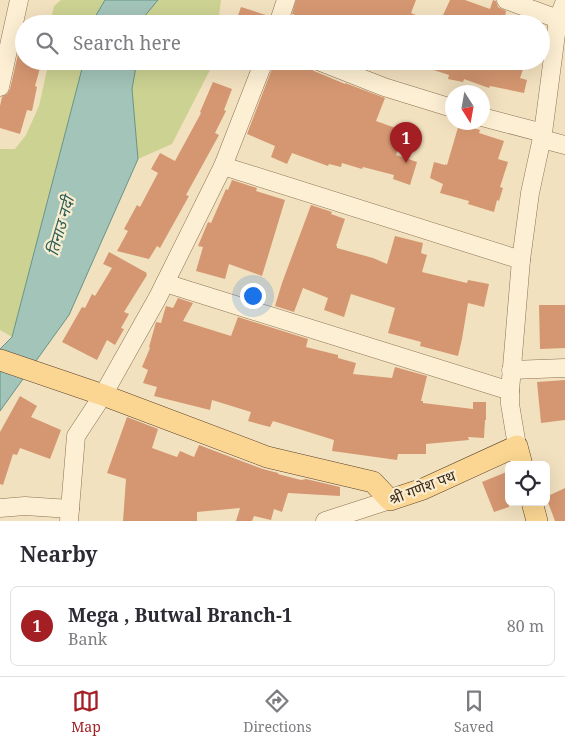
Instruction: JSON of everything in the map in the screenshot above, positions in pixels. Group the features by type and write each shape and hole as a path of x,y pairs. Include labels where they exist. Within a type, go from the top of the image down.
{"main road":[{"path":"0,360 267,457 372,482 390,500"},
{"name":"श्री गणेश पथ","path":"390,500 520,455"},
{"path":"533,506 537,521"}],"street":[{"path":"16,15 19,0"},
{"path":"281,15 286,0"},
{"path":"506,0 547,15"},
{"path":"520,455 510,404 510,391 521,260 530,193 542,136 558,19 565,1"},
{"path":"550,16 558,19"},
{"path":"0,87 15,18"},
{"path":"0,508 26,506 70,515 76,436 102,396 165,284 223,166 260,70"},
{"path":"341,70 384,87 445,106"},
{"path":"490,120 565,145"},
{"path":"223,166 521,260"},
{"path":"165,284 510,391"},
{"path":"511,370 565,368"},
{"name":"श्री गणेश पथ","path":"325,521 390,500"}],"green space":[{"path":"61,0 105,0 96,15 52,15 54,6"},
{"path":"158,0 221,0 219,15 146,15"},
{"path":"47,70 82,70 12,337 0,330 0,149 15,149 26,135 39,106"},
{"path":"135,70 210,70 172,144 138,159 132,89"}],"water":[{"path":"105,0 158,0 146,15 96,15"},
{"name":"तिनाउ नदी","path":"82,70 135,70 132,89 138,159 69,315 0,411 0,349 12,337"}],"building":[{"path":"296,0 416,0 411,13 416,15 292,14"},
{"path":"450,0 465,0 490,9 493,0 496,1 498,7 506,11 505,15 443,15"},
{"path":"241,7 266,15 238,15"},
{"path":"15,67 15,70 39,70 35,86 37,87 32,111 27,110 20,134 0,128 2,97 10,89"},
{"path":"272,70 313,70 385,98 376,121 404,131 396,155 417,162 410,185 393,179 394,175 342,163 341,167 329,164 328,166 292,153 287,164 271,157 275,146 247,134"},
{"path":"434,70 523,70 520,78 527,80 524,93 490,85 481,85 464,79 463,82 448,79 449,75"},
{"path":"213,82 232,89 224,110 226,111 215,133 219,135 186,195 189,196 160,248 157,246 149,259 117,251 128,231 124,229 137,205 140,207 158,173 151,169 160,153 175,161 201,113"},
{"path":"457,130 480,130 479,133 504,141 498,159 508,162 500,187 503,188 494,212 468,204 469,201 440,193 443,184 430,178 434,162 447,165"},
{"path":"232,180 257,188 256,191 285,200 262,276 229,264 225,279 196,271 203,247 198,246 208,222 211,223"},
{"path":"311,205 332,212 331,214 345,219 337,248 387,264 395,236 423,243 421,253 427,255 422,272 467,283 468,280 489,284 484,307 468,303 458,356 420,346 421,342 388,333 395,308 351,294 344,317 324,310 328,298 303,288 294,312 275,306"},
{"path":"109,252 147,273 147,275 124,312 129,314 121,328 124,329 115,345 107,340 97,360 62,342 82,307 85,308 92,294 95,296 112,268 103,264"},
{"path":"178,298 193,303 183,321 231,336 238,317 308,339 306,347 338,355 338,358 356,363 353,374 392,378 395,367 427,376 421,401 423,403 473,409 473,402 486,402 484,438 468,437 469,440 426,444 426,454 398,454 397,460 332,451 334,440 273,421 270,427 248,421 251,412 212,400 210,410 154,396 157,387 143,383 148,370 142,367 150,348 156,322 161,323 166,306 173,308"},
{"path":"539,305 565,305 565,348 540,349"},
{"path":"565,380 565,420 541,423 537,382"},
{"path":"20,396 37,406 31,417 61,430 50,459 20,448 17,455 13,454 3,485 0,484 0,432"},
{"path":"127,417 158,429 152,448 177,457 180,451 194,457 199,445 278,474 340,487 340,496 288,493 282,512 274,509 271,520 254,516 252,521 236,521 240,508 197,512 197,521 123,521 126,479 107,473"},
{"path":"505,473 505,506 509,507 494,512 482,482"},
{"path":"565,488 565,521 555,521 549,506 550,495"}],"place":[{"name":"Mega , Butwal Branch-1","path":"406,163"}]}
